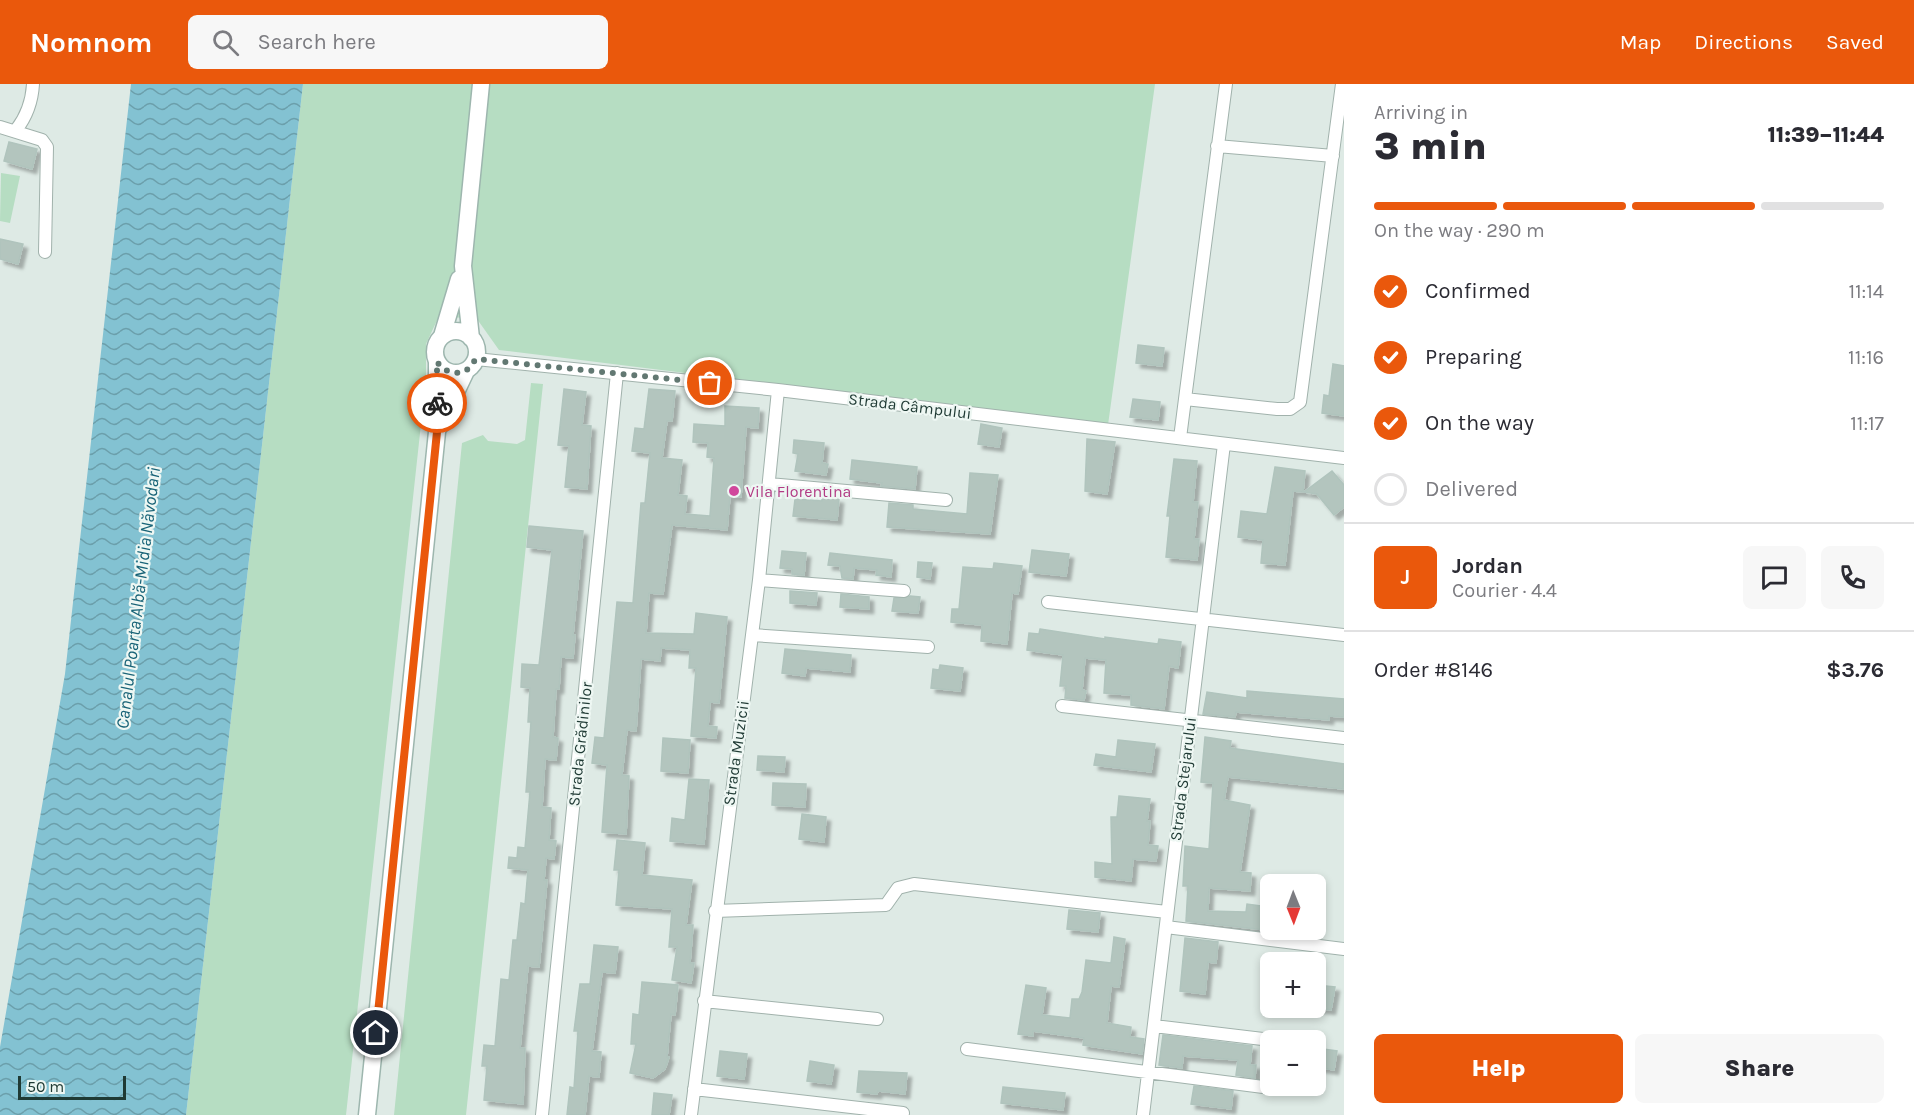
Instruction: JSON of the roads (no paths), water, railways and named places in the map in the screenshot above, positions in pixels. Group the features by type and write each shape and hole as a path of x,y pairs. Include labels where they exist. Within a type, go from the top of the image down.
{"main road":[{"path":"367,1115 437,432 435,348 442,336 463,266 481,84"},
{"path":"437,432 477,350 471,338 463,266"},
{"path":"442,336 455,331 471,338"},
{"path":"437,362 447,371 460,373 471,365"}],"street":[{"path":"16,130 25,119 32,99 33,84"},
{"path":"1180,438 1226,84"},
{"path":"1185,399 1277,409 1290,408 1300,402 1342,84"},
{"path":"0,127 16,130 42,140 47,147 49,160 45,252"},
{"path":"1218,146 1333,156"},
{"name":"Strada Câmpului","path":"471,365 617,374 778,390 1344,458"},
{"name":"Strada Grădinilor","path":"542,1115 617,374"},
{"name":"Strada Muzicii","path":"691,1115 715,911 759,580 778,390"},
{"name":"Strada Stejarului","path":"1143,1115 1224,444"},
{"path":"769,484 946,500"},
{"path":"759,580 904,591"},
{"path":"1048,602 1344,635"},
{"path":"752,635 928,647"},
{"path":"1062,706 1344,738"},
{"path":"715,911 886,905 898,888 914,884 1167,912"},
{"path":"1166,927 1344,949"},
{"path":"704,1001 877,1019"},
{"path":"1154,1026 1260,1039"},
{"path":"967,1049 1260,1087"},
{"path":"694,1089 903,1113"}],"water":[{"name":"Canalul Poarta Albă-Midia Năvodari","path":"131,84 303,84 186,1115 0,1115 0,1047 65,674"}],"place":[{"name":"Vila Florentina","path":"734,491"}]}
